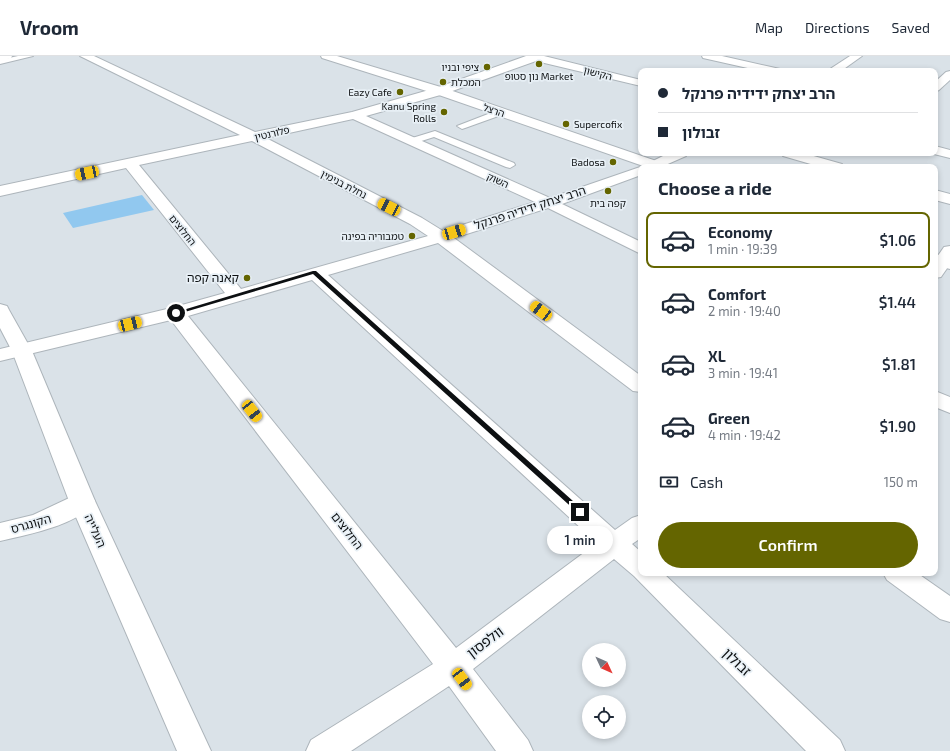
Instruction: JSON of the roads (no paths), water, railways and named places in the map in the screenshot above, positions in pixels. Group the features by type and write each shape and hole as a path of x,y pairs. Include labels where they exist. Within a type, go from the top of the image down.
{"street":[{"path":"0,58 7,56"},
{"name":"נחלת בנימין","path":"85,56 254,137 416,221 441,237 638,384"},
{"name":"הרצל","path":"326,56 440,91 643,164"},
{"name":"פלורנטין","path":"0,191 354,115 440,91 535,56"},
{"name":"הקישון","path":"535,56 638,83"},
{"path":"709,56 763,68"},
{"path":"838,68 857,56"},
{"path":"938,85 950,74"},
{"name":"השוק","path":"354,115 549,203 638,248"},
{"path":"938,151 950,154"},
{"name":"הרב יצחק ידידיה פרנקל","path":"657,164 675,156"},
{"path":"798,156 826,164"},
{"name":"החלוצים","path":"130,164 236,295"},
{"name":"הרב יצחק ידידיה פרנקל","path":"0,355 22,351 176,313 314,272 441,237 549,203 638,172"},
{"path":"938,196 950,199"},
{"path":"314,272 638,565"},
{"name":"העלייה","path":"0,310 22,351 82,501 194,751"},
{"name":"החלוצים","path":"176,313 453,667 516,751"},
{"path":"938,400 950,406"},
{"name":"הקונגרס","path":"0,532 39,524 58,516 82,501"},
{"name":"וולפסון","path":"323,751 453,667 638,526"},
{"name":"זבולון","path":"649,576 828,751"},
{"path":"901,576 950,611"}],"lane":[{"path":"0,62 29,56"},
{"path":"462,126 501,112"},
{"path":"412,141 435,134 510,165"}],"place":[{"name":"נון סטופ Market","path":"539,64"},
{"name":"ציפי ובניו","path":"487,67"},
{"name":"המכלת","path":"443,82"},
{"name":"Eazy Cafe","path":"400,92"},
{"name":"Kanu Spring Rolls","path":"444,112"},
{"name":"Supercofix","path":"566,124"},
{"name":"Badosa","path":"613,162"},
{"name":"קפה בית","path":"608,191"},
{"name":"טמבוריה בפינה","path":"412,236"},
{"name":"קאנה קפה","path":"247,278"}]}
